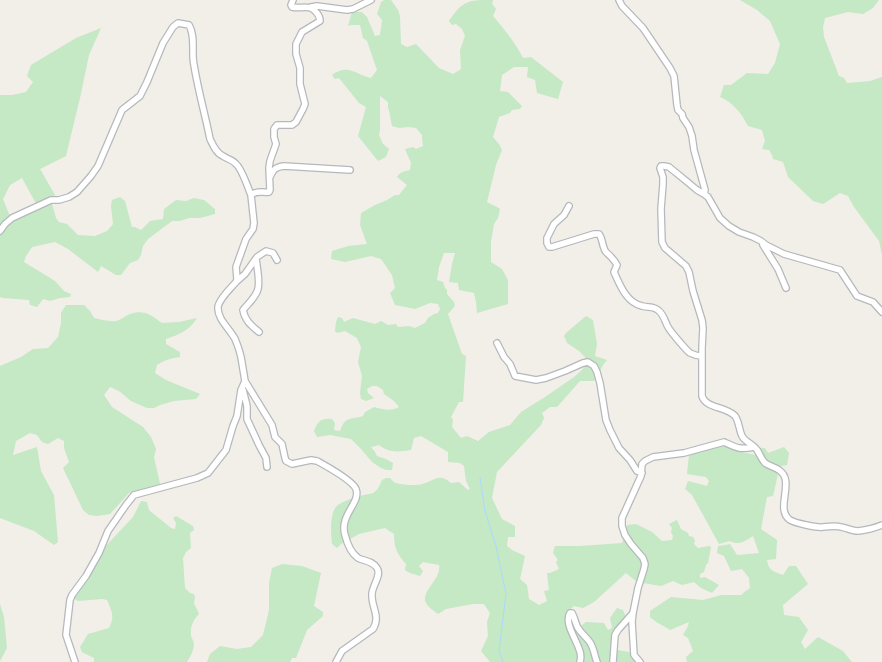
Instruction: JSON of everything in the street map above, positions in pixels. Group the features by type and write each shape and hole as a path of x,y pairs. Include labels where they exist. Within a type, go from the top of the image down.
{"street":[{"path":"293,0 291,5 295,8 317,6 347,10 353,9 371,0"},
{"path":"619,0 622,6 643,28 674,76 678,110 689,127 692,136 694,150 705,190 704,194"},
{"path":"251,195 257,192 269,192 270,161 276,144 274,129 277,125 292,125 296,122 304,104 300,84 300,68 296,54 296,44 302,32 320,21 320,17 311,7"},
{"path":"0,231 12,218 51,200 59,200 69,197 77,192 98,166 122,110 140,96 163,42 173,27 178,23 189,25 192,30 193,64 210,139 221,156 228,158 237,164 251,195 254,223 253,229 246,239 236,267 236,282"},
{"path":"269,179 273,170 278,166 350,170"},
{"path":"882,312 873,302 857,296 840,270 784,254 766,246 761,241 728,226 720,218 708,197 669,167 661,166 660,168 663,177 661,209 662,242 665,248 686,266 702,320 703,400 711,405 730,412 735,416 742,438 758,450 760,457 769,466 779,470 783,474 786,480 783,507 786,517 790,520 821,528 832,526 843,527 848,530 855,531 861,531 882,525"},
{"path":"569,206 564,215 554,224 547,238 548,247 594,234 599,234 602,238 606,252 617,264 614,272 621,288 631,301 641,306 653,307 660,312 665,319 668,328 689,352 695,356 702,356"},
{"path":"761,241 778,269 786,288"},
{"path":"277,260 273,253 266,251 256,259 245,274 219,302 218,312 219,316 235,340 242,361 245,381 272,425 275,437 282,444 286,461 292,464 312,460 317,461 350,482 356,488 355,501 348,512 343,528 352,553 358,558 372,563 378,569 372,591 372,598 377,617 376,624 373,629 342,651 336,662"},
{"path":"256,259 258,289 254,297 243,310 244,316 248,322 259,332"},
{"path":"497,342 504,357 510,364 516,376 536,380 566,371 583,362 588,362 594,366 600,383 606,420 610,430 619,448 630,460 637,471 642,473"},
{"path":"75,662 66,635 70,600 99,553 108,531 134,495 197,478 208,473 226,450 232,426 237,416 242,388 245,381"},
{"path":"242,388 247,406 247,420 266,458 267,467"},
{"path":"640,662 634,654 632,622 638,588 645,564 643,558 625,535 622,526 622,518 642,476 642,464 653,457 684,453 724,442 737,448 744,449 754,447"},
{"path":"580,662 581,655 568,621 568,615 570,613 575,616 577,627 589,641 595,652 597,662"},
{"path":"613,662 615,635 633,613"}],"green space":[{"path":"384,0 391,0 398,10 400,16 401,44 407,47 416,44 439,68 453,74 461,69 460,50 465,36 462,29 456,24 452,25 449,21 462,5 478,0 493,0 492,4 496,9 493,16 513,41 523,58 531,57 563,82 558,99 537,93 535,80 527,77 528,67 514,67 502,75 500,91 508,92 522,106 520,109 512,110 510,113 499,117 493,137 502,150 496,165 487,202 500,209 498,218 494,224 491,242 491,262 502,269 508,280 508,304 477,313 474,293 459,290 458,283 449,282 455,253 444,253 439,267 437,280 443,282 447,290 447,294 454,302 455,306 448,314 462,354 466,356 463,402 459,402 451,417 453,420 452,427 461,438 467,436 478,441 489,432 510,425 521,412 574,377 583,369 585,357 567,343 564,336 586,316 593,320 597,344 595,356 607,360 594,381 580,381 557,407 550,407 542,413 544,418 541,425 497,472 492,498 502,519 515,526 515,537 508,537 507,546 525,556 520,579 527,585 529,599 539,605 547,601 544,591 549,590 547,573 559,569 556,562 558,560 553,553 555,546 622,543 627,525 636,524 652,532 662,541 672,540 672,528 669,524 677,520 681,529 688,533 689,536 693,537 695,541 694,544 698,548 711,547 708,563 704,572 700,574 700,578 705,577 719,585 712,593 701,588 694,582 682,585 673,581 661,586 637,582 626,573 594,602 583,608 574,606 566,613 567,625 575,630 586,622 604,623 608,630 612,628 610,618 617,608 623,610 626,617 612,649 629,652 636,662 490,662 481,651 488,636 487,622 490,613 484,604 473,604 446,609 438,614 426,603 426,594 437,575 439,565 423,562 419,566 423,571 420,576 405,570 406,564 400,557 397,550 394,534 385,528 359,534 341,544 337,548 332,544 331,523 335,508 347,501 373,493 378,489 382,480 386,478 390,478 396,483 420,485 436,478 443,478 451,483 459,482 468,490 470,489 466,481 464,466 460,463 448,462 448,452 421,436 414,438 411,450 394,451 383,448 379,445 371,447 377,456 393,463 392,470 386,470 372,462 351,439 330,435 317,437 314,431 320,421 325,419 332,419 335,423 334,430 340,431 348,419 363,416 365,412 374,407 390,410 399,407 394,401 384,394 383,390 377,386 372,386 367,389 368,393 374,398 366,401 361,399 360,393 362,376 358,362 361,347 357,338 345,331 337,333 335,331 338,317 342,318 344,322 353,318 375,324 381,321 388,325 396,324 398,327 409,326 415,328 425,323 428,318 438,313 440,309 438,304 430,303 415,309 395,305 390,293 395,288 392,275 381,259 371,256 345,262 331,259 332,251 348,246 367,244 360,225 361,213 395,195 399,195 407,185 397,177 404,171 410,170 411,163 405,149 413,147 416,149 423,146 422,135 416,128 399,128 392,126 388,102 380,96 379,135 383,144 389,149 386,157 378,161 358,136 366,107 359,103 339,78 335,79 332,75 343,70 347,70 371,78 377,70 367,41 363,38 360,25 348,26 352,12 362,12 367,17 375,36 380,35 382,20 377,14 381,2"},
{"path":"740,0 879,0 873,8 863,14 848,12 825,18 823,27 824,37 839,76 844,78 847,83 870,81 882,77 882,255 879,241 854,207 848,196 840,193 823,204 813,201 788,177 783,162 773,159 769,150 762,149 765,141 762,130 748,126 737,109 725,99 720,97 724,85 731,85 747,73 768,74 775,63 780,44 770,21 757,10"},
{"path":"101,28 89,55 66,156 40,169 55,195 52,204 56,218 59,222 67,224 78,235 95,236 107,231 113,224 111,206 112,200 120,197 125,201 132,227 141,230 150,221 163,219 164,209 176,200 186,201 194,198 204,200 215,209 215,214 200,218 172,221 148,239 143,246 138,260 130,263 121,275 116,275 101,266 98,272 68,249 55,242 32,247 24,262 55,281 64,291 71,294 70,297 50,301 43,299 37,307 30,305 29,300 0,297 0,95 12,95 26,92 33,82 27,76 31,65 76,38","holes":["22,178 39,209 18,219 9,214 3,199 10,185"]},
{"path":"66,305 84,305 94,318 111,321 116,321 130,314 139,312 151,315 162,323 179,322 197,318 184,332 166,339 166,344 180,352 180,357 157,365 155,373 166,380 200,394 196,399 174,401 154,408 147,408 131,401 119,391 110,387 104,395 112,407 143,427 151,437 156,449 154,457 160,484 129,493 110,514 97,516 89,515 83,510 63,468 69,462 64,448 64,441 58,438 48,444 42,442 37,435 30,433 16,441 13,455 37,447 41,471 54,495 58,542 54,545 34,531 0,518 0,366 21,357 33,349 48,348 58,337 61,323 61,313"},
{"path":"723,444 741,452 756,455 759,448 765,448 768,453 784,447 789,453 787,465 781,466 778,474 773,496 767,497 761,529 777,540 776,559 767,560 768,564 772,570 783,575 789,566 796,566 808,584 783,605 784,615 799,617 808,630 801,642 805,649 818,637 843,651 852,662 687,662 686,657 693,651 688,638 683,635 689,622 670,630 650,617 650,611 671,597 703,600 721,595 742,595 750,588 749,578 742,569 731,571 724,556 717,553 718,546 730,544 737,555 759,553 753,536 742,542 736,543 730,541 719,544 692,495 685,489 688,481 707,486 709,481 706,477 687,474 689,455"},
{"path":"141,501 147,502 149,510 171,528 175,529 176,523 173,518 176,516 193,526 194,530 190,533 191,548 186,552 183,558 185,588 190,593 194,594 194,603 199,614 191,629 191,636 194,643 191,656 187,662 94,662 94,658 82,652 80,647 88,634 109,628 112,620 111,611 107,600 78,601 75,599 75,593 103,549 133,517"},
{"path":"282,564 302,566 321,573 314,606 323,612 323,616 307,630 296,658 292,658 290,662 207,662 210,654 220,646 237,649 251,647 263,635 269,610 269,583 272,568"},
{"path":"0,604 4,617 7,648 0,661"}],"waterway":[{"path":"480,478 485,511 496,546 506,594 499,651 503,662"}]}
